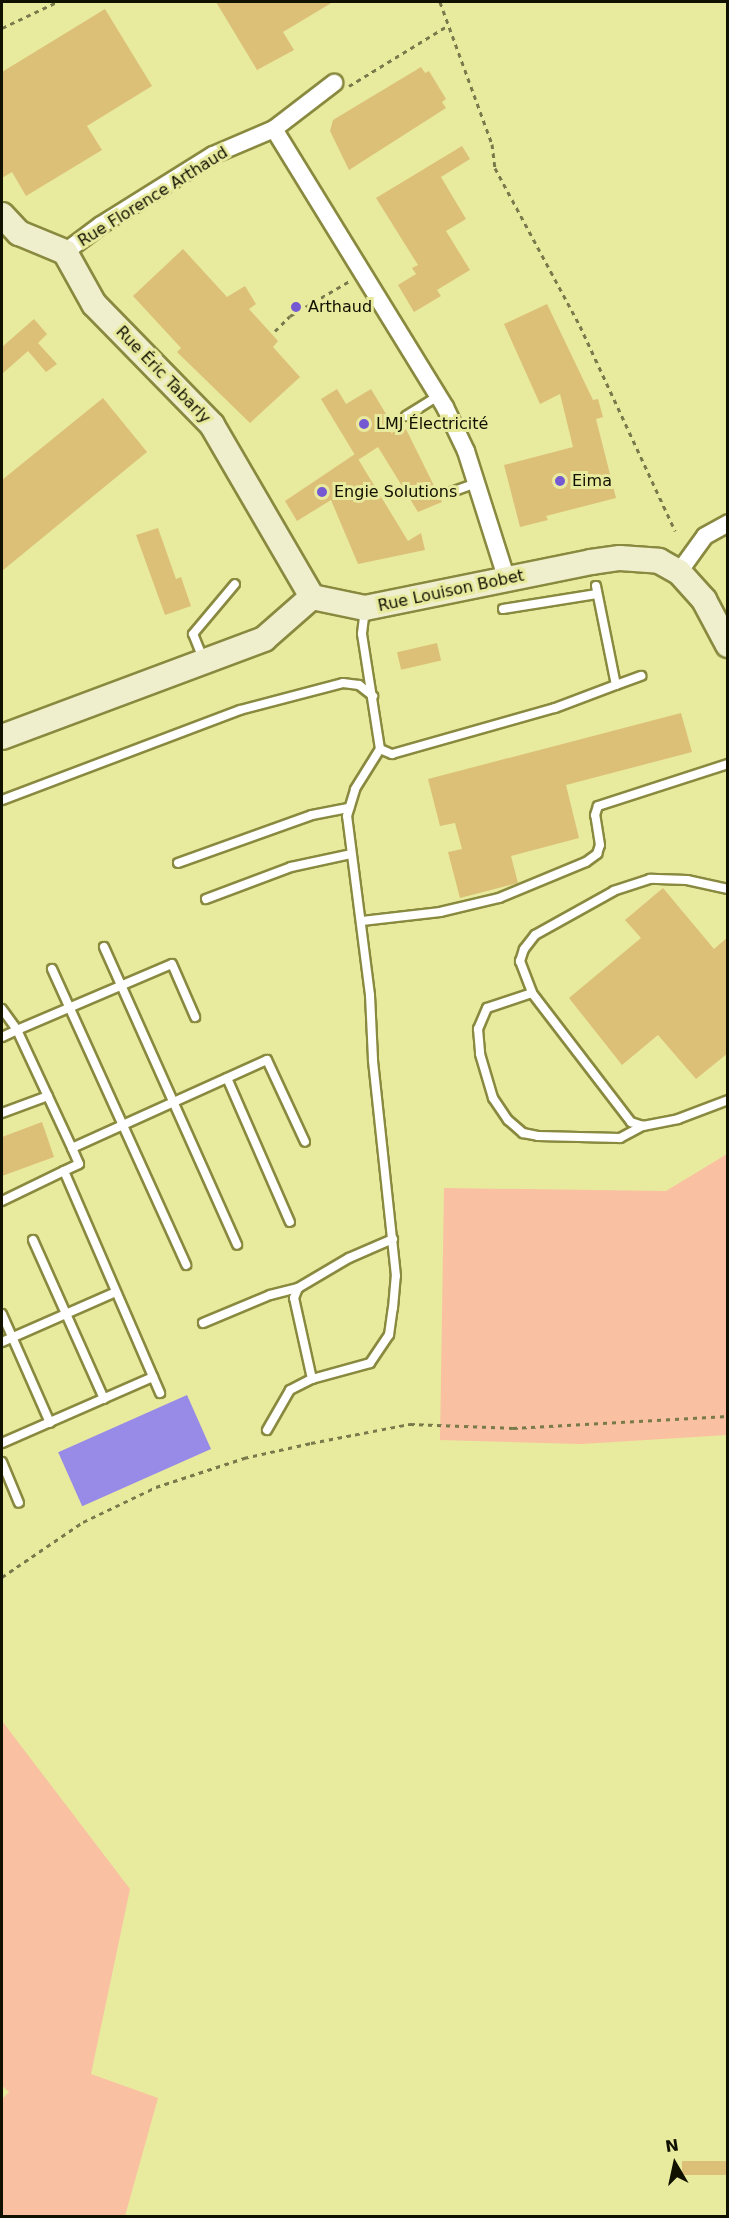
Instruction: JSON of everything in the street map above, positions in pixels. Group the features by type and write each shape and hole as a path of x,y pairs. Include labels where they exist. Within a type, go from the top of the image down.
{"street":[{"name":"Rue Florence Arthaud","path":"65,252 100,225 213,155 274,129 334,83"},
{"path":"274,129 438,396 466,451 507,580"},
{"path":"2,215 19,233 65,252"},
{"name":"Rue Éric Tabarly","path":"65,252 94,304 212,425 312,597"},
{"path":"728,523 705,536 679,572 704,600 728,645"},
{"name":"Rue Louison Bobet","path":"312,597 365,608 620,558 659,561 679,572"},
{"path":"2,737 264,639 312,597"}],"lane":[{"path":"406,416 438,396"},
{"path":"446,494 477,483"},
{"path":"204,661 193,634 235,584"},
{"path":"503,609 597,590 616,685"},
{"path":"267,1430 290,1390 312,1379 370,1363 382,1350 393,1308 393,1239 362,921 351,854 349,808 359,782 380,750 362,634 365,608"},
{"path":"380,750 392,754 454,739 641,676"},
{"path":"2,800 240,710 343,683 359,686 373,696"},
{"path":"362,921 440,912 499,897 586,862 597,854 600,845 595,816 598,806 728,764"},
{"path":"178,863 312,815 349,808"},
{"path":"206,899 291,867 351,854"},
{"path":"643,1126 631,1122 532,993 522,975 524,949 535,935 560,918 614,891 650,879 687,880 728,889"},
{"path":"104,947 237,1245"},
{"path":"2,1037 122,988 172,964 195,1017"},
{"path":"52,969 186,1265"},
{"path":"532,993 487,1008 478,1029 480,1054 493,1098 508,1120 523,1133 538,1136 620,1138 643,1126 678,1119 728,1100"},
{"path":"2,1009 17,1030 79,1164 2,1201"},
{"path":"72,1148 267,1060 305,1142"},
{"path":"227,1078 290,1222"},
{"path":"2,1113 48,1096"},
{"path":"63,1171 160,1393"},
{"path":"203,1323 270,1295 298,1288 349,1258 393,1239"},
{"path":"33,1240 104,1399"},
{"path":"298,1288 294,1298 312,1379"},
{"path":"2,1342 116,1292"},
{"path":"2,1314 50,1422"},
{"path":"2,1443 153,1377"},
{"path":"2,1462 20,1503"}],"path":[{"path":"2,28 57,2"},
{"path":"440,2 492,144 495,168 580,326 675,531"},
{"path":"334,83 347,87 447,26"},
{"path":"275,331 290,316 352,279 356,286"},
{"path":"2,1577 83,1522 156,1487 244,1458 310,1443 410,1424 513,1428 728,1416"}],"shaded area":[{"path":"727,1154 727,1435 581,1444 440,1440 444,1188 666,1191"},
{"path":"187,1395 211,1449 82,1506 58,1452"},
{"path":"2,1721 130,1889 91,2074 158,2098 125,2216 2,2216 2,2099 9,2092 2,2086"}],"building":[{"path":"216,2 333,2 283,32 294,50 257,70"},
{"path":"105,9 152,86 87,126 102,150 26,196 12,172 2,178 2,72"},
{"path":"421,67 425,73 429,71 446,99 442,102 446,108 349,170 330,131 333,120"},
{"path":"462,146 470,159 441,177 466,219 446,231 470,270 437,290 441,296 414,312 398,285 416,274 412,268 418,265 376,198"},
{"path":"183,249 227,297 245,286 256,304 249,309 278,341 273,347 300,377 250,423 177,352 181,348 133,296"},
{"path":"547,304 593,400 598,399 603,417 596,419 616,498 546,516 548,520 520,527 504,465 573,447 560,394 540,404 504,324"},
{"path":"34,319 47,334 38,343 57,364 46,372 28,351 2,374 2,347"},
{"path":"337,389 346,404 371,389 398,434 406,429 442,502 418,512 378,447 358,460 321,399"},
{"path":"103,398 147,452 2,571 2,480"},
{"path":"355,454 408,541 421,533 425,550 358,564 331,500 297,521 285,501"},
{"path":"158,528 176,579 181,577 191,606 165,615 136,535"},
{"path":"437,643 441,661 401,670 397,652"},
{"path":"681,713 692,752 566,785 579,838 511,856 518,883 460,898 448,852 462,849 455,823 440,826 428,779"},
{"path":"663,888 714,949 728,937 728,1053 696,1079 658,1035 622,1065 569,998 641,938 625,920"},
{"path":"42,1122 54,1157 2,1176 2,1137"},
{"path":"682,2161 728,2161 728,2175 682,2175"}],"place":[{"name":"Arthaud","path":"296,307"},
{"name":"LMJ Électricité","path":"364,424"},
{"name":"Eima","path":"560,481"},
{"name":"Engie Solutions","path":"322,492"}]}
